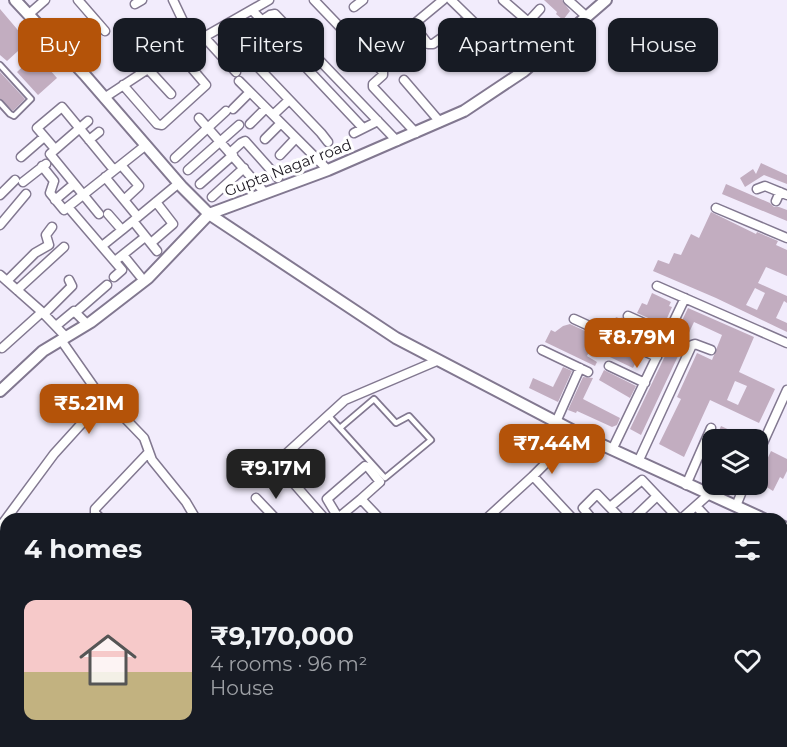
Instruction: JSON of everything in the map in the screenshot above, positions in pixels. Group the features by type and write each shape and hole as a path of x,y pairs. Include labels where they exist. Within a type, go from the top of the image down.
{"street":[{"path":"15,0 209,214 396,338 576,433 702,492"},
{"path":"29,14 45,0"},
{"path":"78,0 105,31"},
{"path":"173,0 182,18"},
{"path":"218,52 206,38 269,0"},
{"path":"314,0 383,72 373,87 416,133"},
{"path":"354,7 363,0"},
{"path":"438,40 428,44 414,24 443,0"},
{"path":"503,0 523,18"},
{"path":"568,0 587,17"},
{"name":"Gupta Nagar road","path":"587,17 603,1"},
{"path":"455,2 469,18"},
{"path":"532,18 540,9"},
{"path":"252,10 258,18"},
{"path":"266,18 275,14 279,18"},
{"path":"315,78 326,67 397,141"},
{"path":"104,98 143,72"},
{"path":"151,72 171,94"},
{"path":"123,85 157,124 162,125 206,85 195,72"},
{"path":"263,72 328,142"},
{"path":"309,72 363,128"},
{"name":"Gupta Nagar road","path":"0,391 43,351 87,324 148,278 209,214 328,170 416,133 464,111 522,72"},
{"path":"404,80 440,122"},
{"path":"239,81 328,170"},
{"path":"175,158 250,92"},
{"path":"273,115 289,100"},
{"path":"122,230 74,184 37,127 62,107 89,140 139,186 123,200"},
{"path":"250,124 266,108"},
{"path":"199,118 265,193"},
{"path":"0,195 42,166 88,121"},
{"path":"354,133 378,121"},
{"path":"265,139 281,123"},
{"path":"188,170 239,125"},
{"path":"89,140 99,132"},
{"path":"21,157 44,137"},
{"path":"280,155 296,138"},
{"path":"200,184 245,141 278,178"},
{"path":"42,166 54,181 50,191 64,210 146,145"},
{"path":"212,197 244,168"},
{"path":"105,177 157,251"},
{"path":"102,246 179,183"},
{"path":"55,200 74,184"},
{"path":"757,189 765,186 783,193 776,201"},
{"path":"0,225 26,194"},
{"path":"115,261 173,224 156,202"},
{"path":"68,207 122,270 114,277"},
{"path":"716,208 787,238"},
{"path":"52,227 46,234 49,245 35,253 4,278 56,326 103,400 117,410 144,438 152,460 192,513"},
{"path":"17,290 64,247"},
{"path":"123,255 140,276"},
{"path":"2,348 72,286 69,280"},
{"path":"56,326 107,285"},
{"path":"657,286 787,343"},
{"path":"612,450 685,298"},
{"path":"76,312 87,324"},
{"path":"628,316 668,334"},
{"path":"574,319 657,357"},
{"path":"638,462 693,344 711,350"},
{"path":"542,350 584,370 556,422"},
{"path":"320,513 276,464 345,400 439,360"},
{"path":"609,366 645,382"},
{"path":"768,432 787,390"},
{"path":"11,513 54,454 103,400"},
{"path":"686,485 711,428"},
{"path":"492,513 576,433"},
{"path":"95,513 95,509 149,452"},
{"path":"336,513 327,499 367,466 380,482 345,513"},
{"path":"610,507 653,469"},
{"path":"532,476 567,513"},
{"path":"642,480 674,513"},
{"path":"587,513 583,508 596,495 599,495 616,513"},
{"path":"687,513 708,495 751,513"},
{"path":"736,506 740,495"},
{"path":"639,513 657,496"},
{"path":"256,498 270,513"},
{"path":"362,499 375,513"},
{"path":"696,506 702,513"}],"lane":[{"path":"0,65 31,99 14,116 0,103"},
{"path":"328,415 385,478 431,440 409,416 396,423 374,399 340,428"}],"building":[{"path":"544,0 562,0 570,11 565,18 561,18 556,14 557,12"},
{"path":"0,9 18,30 18,51 7,61 0,55"},
{"path":"0,72 25,99 13,111 0,99"},
{"path":"17,72 52,72 57,78 38,95"},
{"path":"761,163 787,175 787,184 764,175 745,187 740,178 753,169 756,174"},
{"path":"726,184 770,203 774,207 787,210 787,221 722,194"},
{"path":"711,212 756,234 757,232 778,241 776,245 787,250 787,276 766,267 758,283 787,296 787,303 784,301 776,318 787,323 787,332 653,271 658,260 669,264 674,253 681,255 691,234 699,238","holes":["755,288 765,293 757,310 746,305"]},
{"path":"652,293 671,302 669,306 672,307 664,325 637,313 642,303 647,305"},
{"path":"688,308 754,337 739,372 775,389 759,423 710,400 684,457 659,444 681,399 677,397 697,353 712,360 722,335 694,322 641,435 630,429","holes":["735,381 747,386 738,405 727,400"]},
{"path":"616,317 621,319 622,317 625,322 659,337 655,345 613,324"},
{"path":"570,324 639,356 633,368 591,348 587,356 597,362 595,366 545,342 551,330 555,332"},
{"path":"563,367 572,371 558,402 529,388 533,378 553,387"},
{"path":"604,370 636,386 630,398 599,380"},
{"path":"583,377 593,378 583,399 620,418 617,425 612,427 577,411 576,413 568,410"},
{"path":"771,451 787,459 787,471 783,479 780,477 773,491 768,488 768,457"}]}
